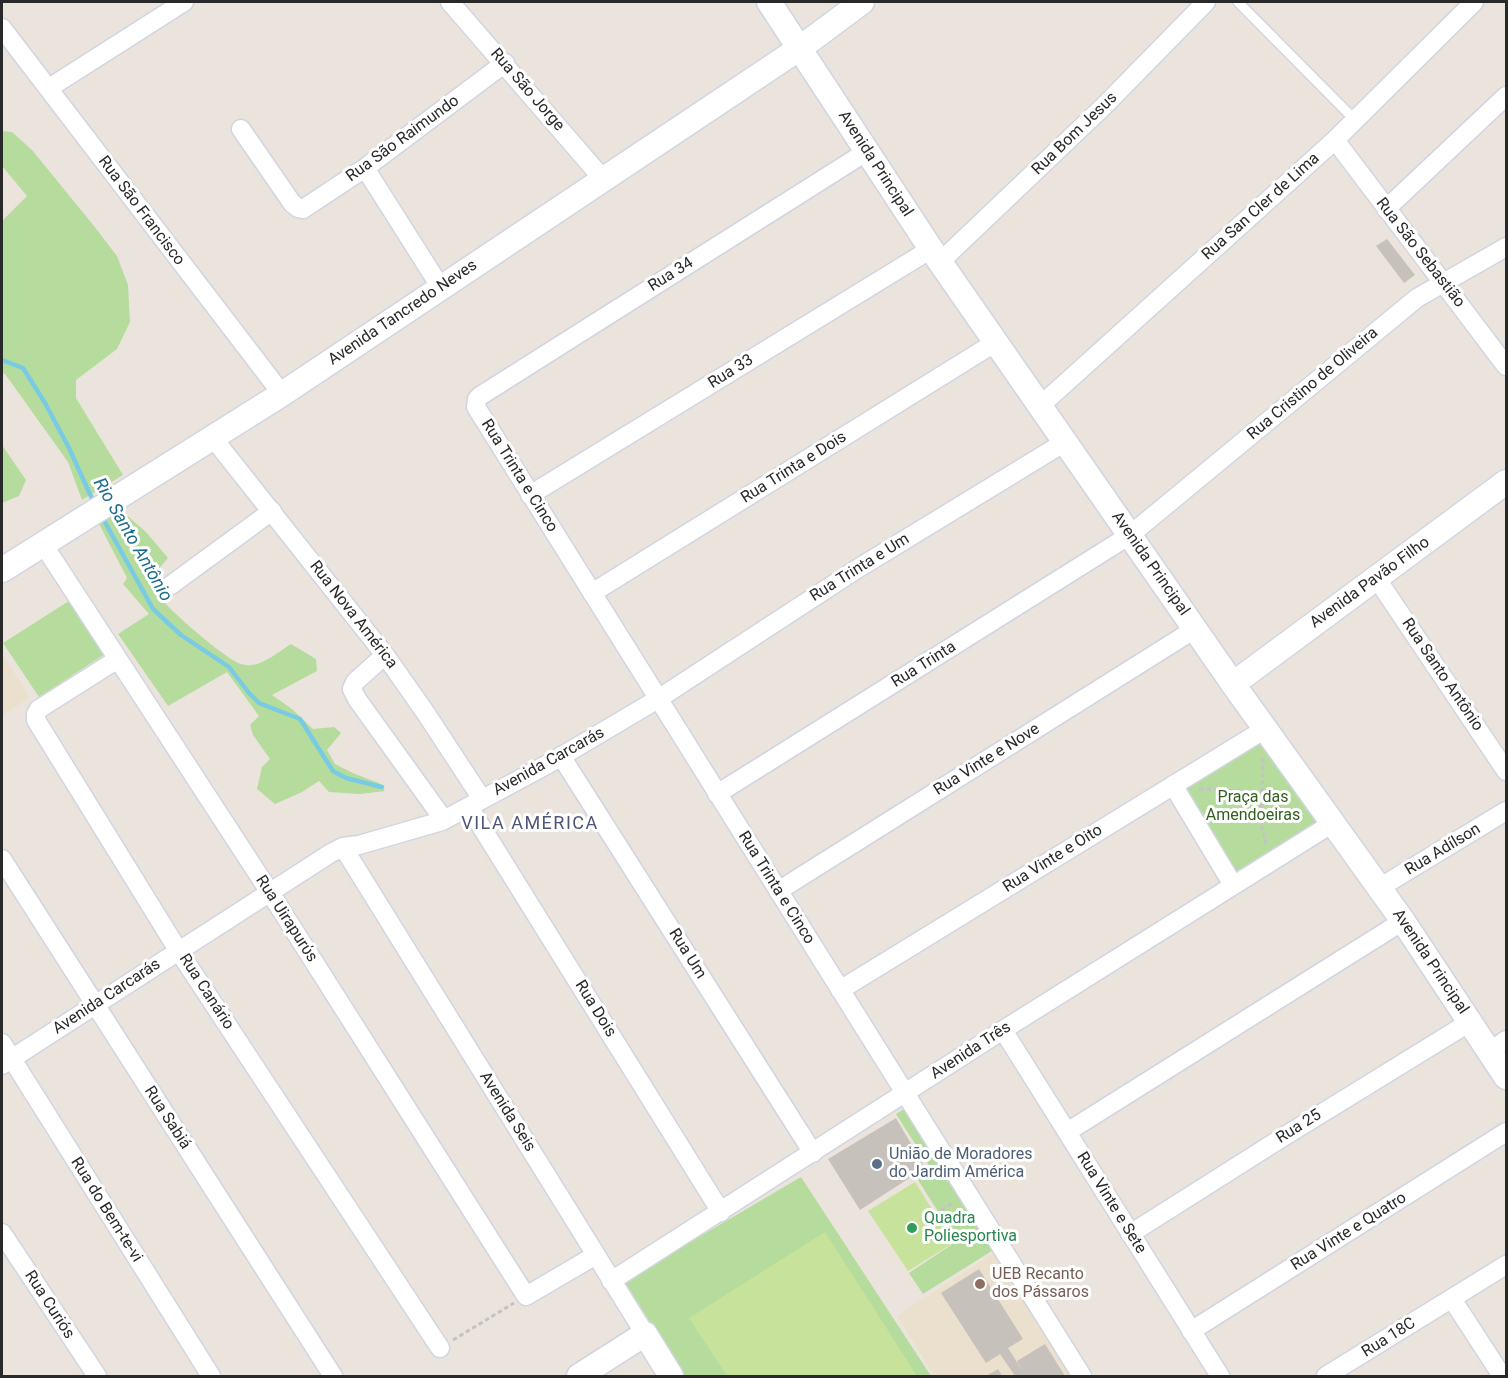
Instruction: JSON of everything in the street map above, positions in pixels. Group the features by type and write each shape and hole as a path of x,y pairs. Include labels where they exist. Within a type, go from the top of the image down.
{"street":[{"path":"49,88 184,2"},
{"name":"Rua São Jorge","path":"450,2 603,179"},
{"name":"Avenida Principal","path":"769,2 936,255 1233,684 1379,888 1470,1022 1498,1046 1506,1077"},
{"name":"Avenida Tancredo Neves","path":"2,570 282,394 800,48 862,2"},
{"name":"Rua Bom Jesus","path":"936,255 1105,105 1206,2"},
{"name":"Rua San Cler de Lima","path":"1040,406 1335,140 1474,2"},
{"name":"Rua São Francisco","path":"2,28 282,394"},
{"name":"Rua São Raimundo","path":"241,129 292,203 298,208 308,207 365,168 505,63"},
{"path":"1386,209 1506,96"},
{"name":"Rua São Sebastião","path":"1335,140 1506,366"},
{"name":"Rua 34","path":"477,399 866,152"},
{"path":"365,168 441,288"},
{"name":"Rua Cristino de Oliveira","path":"1130,535 1417,298 1506,247"},
{"name":"Rua 33","path":"530,495 936,255"},
{"name":"Rua Trinta e Dois","path":"591,593 996,342"},
{"name":"Rua Trinta e Cinco","path":"477,399 478,411 1082,1377"},
{"name":"Rua Nova América","path":"213,438 385,655 425,712 475,803"},
{"name":"Rua Trinta e Um","path":"658,699 857,569 1065,442"},
{"name":"Avenida Pavão Filho","path":"1233,684 1506,482"},
{"path":"171,585 272,511"},
{"name":"Rua Trinta","path":"717,794 1130,535"},
{"name":"Rua Uirapurύs","path":"43,544 269,891 525,1296"},
{"name":"Rua Santo Antônio","path":"1377,579 1506,771"},
{"name":"Rua Vinte e Nove","path":"778,891 1195,629"},
{"path":"385,655 355,682 352,689 444,820"},
{"name":"Rua Canário","path":"118,659 39,709 36,720 178,950 440,1348"},
{"name":"Avenida Carcarás","path":"5,1056 94,1005 269,891 343,847 359,845 444,820 561,756 658,699"},
{"name":"Rua Vinte e Oito","path":"840,990 1265,729"},
{"name":"Rua Um","path":"561,756 813,1153"},
{"path":"1173,786 1233,885"},
{"name":"Rua Dois","path":"475,803 721,1212"},
{"name":"Rua Adílson","path":"1379,888 1506,811"},
{"name":"Avenida Três","path":"612,1281 1003,1030 1332,823"},
{"name":"Avenida Seis","path":"343,847 671,1377"},
{"name":"Rua Sabiá","path":"2,859 333,1377"},
{"path":"1067,1132 1402,921"},
{"name":"Rua 25","path":"1130,1234 1280,1138 1470,1022"},
{"name":"Rua Vinte e Sete","path":"1003,1030 1220,1377"},
{"name":"Rua do Bem-te-vi","path":"5,1056 211,1377"},
{"name":"Rua Vinte e Quatro","path":"1191,1330 1506,1132"},
{"name":"Rua Curiós","path":"2,1233 97,1377"},
{"path":"525,1296 596,1256"},
{"name":"Rua 18C","path":"1326,1377 1506,1265"},
{"path":"1452,1299 1502,1377"},
{"path":"579,1377 645,1334"}],"lane":[{"path":"1238,2 1355,120"}],"path":[{"path":"1261,851 1266,842 1261,824 1263,797 1261,778 1265,729"},
{"path":"1197,789 1249,791 1275,801 1284,813 1332,823"},
{"path":"935,1214 967,1193"},
{"path":"440,1348 525,1296"}],"shaded area":[{"path":"2,654 30,697 2,716"},
{"name":"UEB Recanto dos Pássaros","path":"995,1252 1074,1376 935,1376 897,1316"}],"green space":[{"path":"2,131 12,132 32,150 117,256 128,285 130,322 117,349 76,380 76,398 123,475 82,500 68,462 5,374 2,373 2,221 27,196 2,166"},
{"path":"2,445 26,480 19,496 2,503"},
{"path":"114,504 147,533 168,558 150,579 159,596 210,644 233,660 247,665 261,663 291,644 316,659 317,671 272,695 292,709 313,729 334,727 341,733 327,750 335,764 379,783 385,791 360,794 329,792 319,781 302,792 275,804 257,789 262,767 270,759 253,735 250,725 259,716 227,672 168,706 118,634 149,614 123,584 127,578 96,518"},
{"path":"72,599 105,654 39,697 3,643"},
{"name":"Praça das Amendoeiras","path":"1265,730 1331,823 1234,883 1176,787"},
{"path":"904,1109 995,1249 923,1294 909,1273 957,1241 916,1177 930,1167 896,1114"},
{"path":"801,1177 931,1376 684,1376 624,1281"},
{"name":"Quadra Poliesportiva","path":"915,1182 953,1243 908,1271 868,1211"},
{"path":"825,1232 917,1376 727,1376 689,1318"}],"building":[{"path":"1387,239 1415,275 1404,283 1376,246"},
{"name":"União de Moradores do Jardim América","path":"896,1118 925,1168 860,1210 828,1159"},
{"path":"979,1269 1023,1339 1008,1348 1024,1373 1017,1361 1045,1344 1065,1376 1015,1376 1000,1354 986,1363 941,1293"},
{"path":"998,1369 1002,1376 986,1376"}],"waterway":[{"name":"Rio Santo Antônio","path":"2,360 23,368 69,448 94,503"},
{"name":"Rio Santo Antônio","path":"101,515 153,609 181,635 229,667 259,703 300,719 333,771 346,778 382,787"}],"place":[{"name":"União de Moradores do Jardim América","path":"877,1164"},
{"name":"Quadra Poliesportiva","path":"912,1228"},
{"name":"UEB Recanto dos Pássaros","path":"980,1284"}],"district":[{"name":"VILA AMÉRICA","path":"530,824"}]}
